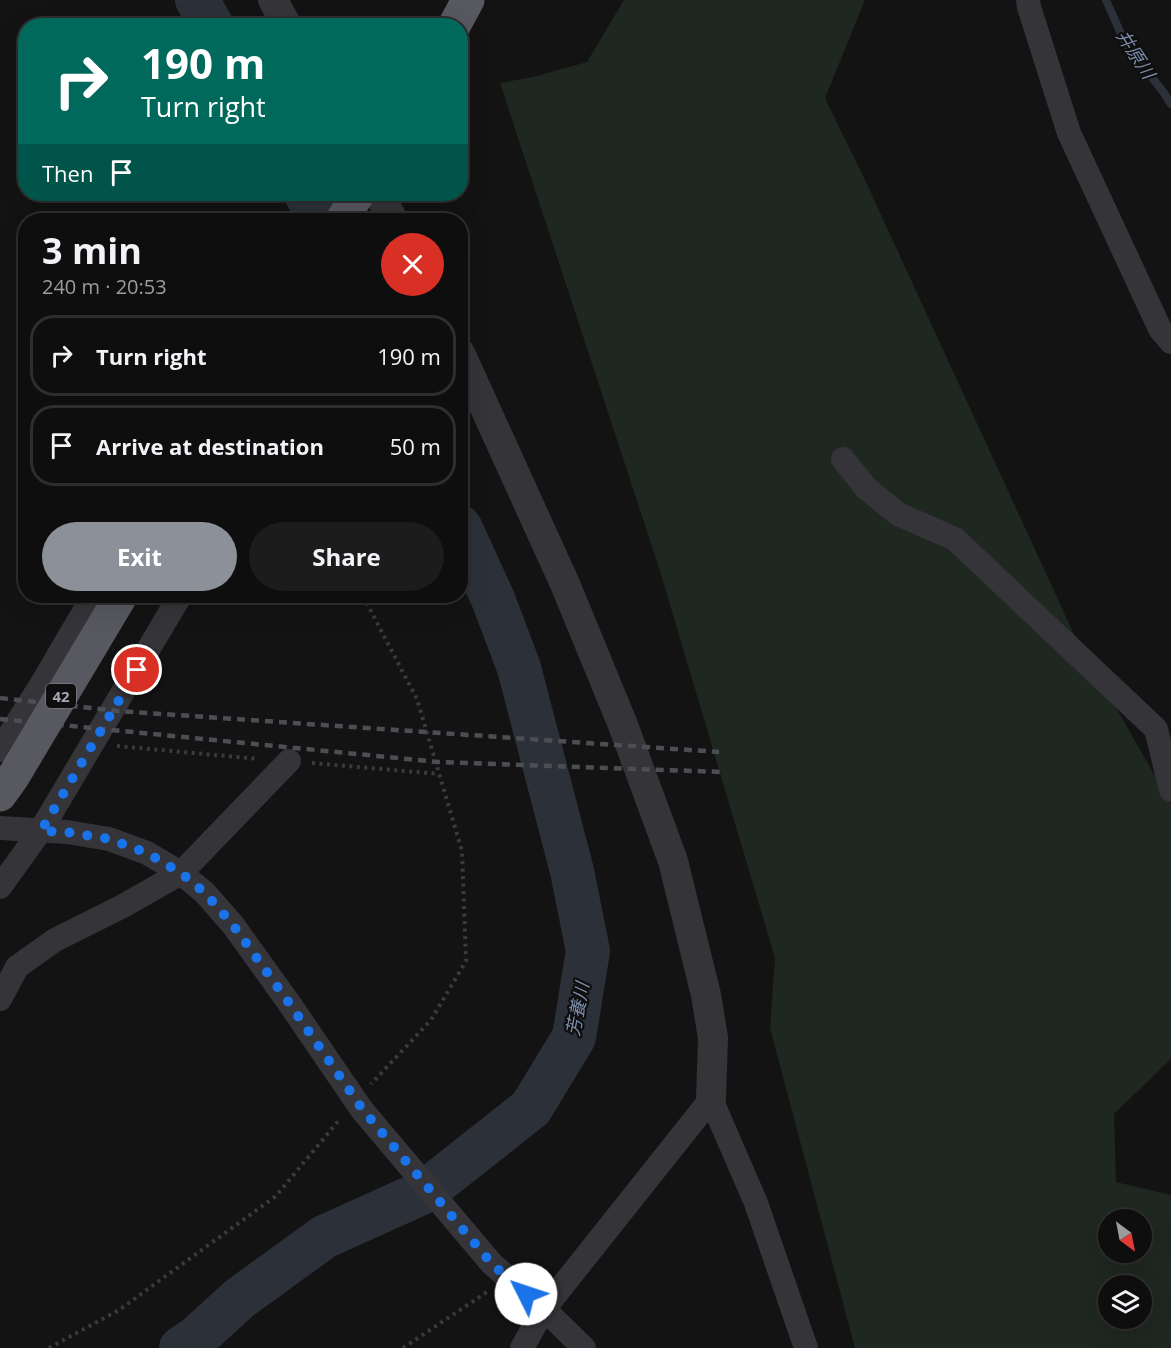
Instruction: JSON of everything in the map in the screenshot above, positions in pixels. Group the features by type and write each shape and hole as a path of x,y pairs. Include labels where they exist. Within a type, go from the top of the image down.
{"highway":[{"name":"42","path":"0,795 117,603"}],"street":[{"path":"273,0 283,18"},
{"path":"1028,0 1069,133 1160,329 1171,342"},
{"path":"468,370 566,584 623,725 673,861 706,995 713,1038 711,1099 756,1203 806,1348"},
{"path":"843,459 866,488 898,514 955,539 1156,729 1171,789"},
{"path":"0,750 89,603"},
{"path":"0,887 41,831 176,603"},
{"path":"0,999 17,968 55,940 123,906 181,873 289,761"},
{"path":"0,828 67,832 109,839 147,853 181,873 205,893 233,925 359,1105 500,1271 584,1348"},
{"path":"522,1348 544,1310 711,1099"}],"path":[{"path":"49,1348 119,1310 276,1196 359,1105 431,1020 466,961 462,851 417,699 367,603"},
{"path":"403,1348 500,1271"}],"shaded area":[{"path":"624,0 865,0 825,98 1073,632 1171,804 1171,1059 1114,1114 1116,1182 1171,1195 1171,1348 855,1348 770,1028 775,958 660,571 500,83 533,77 587,62"}],"waterway":[{"name":"芳養川","path":"197,0 207,18"},
{"name":"井原川","path":"1106,0 1125,43 1171,104"},
{"name":"芳養川","path":"310,201 317,213"},
{"name":"芳養川","path":"181,1348 196,1338 240,1298 324,1237 426,1191 531,1108 574,1037 588,951 572,871 519,668 493,599 468,544"}],"railway":[{"path":"0,698 118,711 719,752"},
{"path":"0,719 438,762 723,772"}],"route":[{"path":"137,670 41,831 67,832 109,839 147,853 181,873 205,893 233,925 363,1110 492,1264 526,1294"}]}
